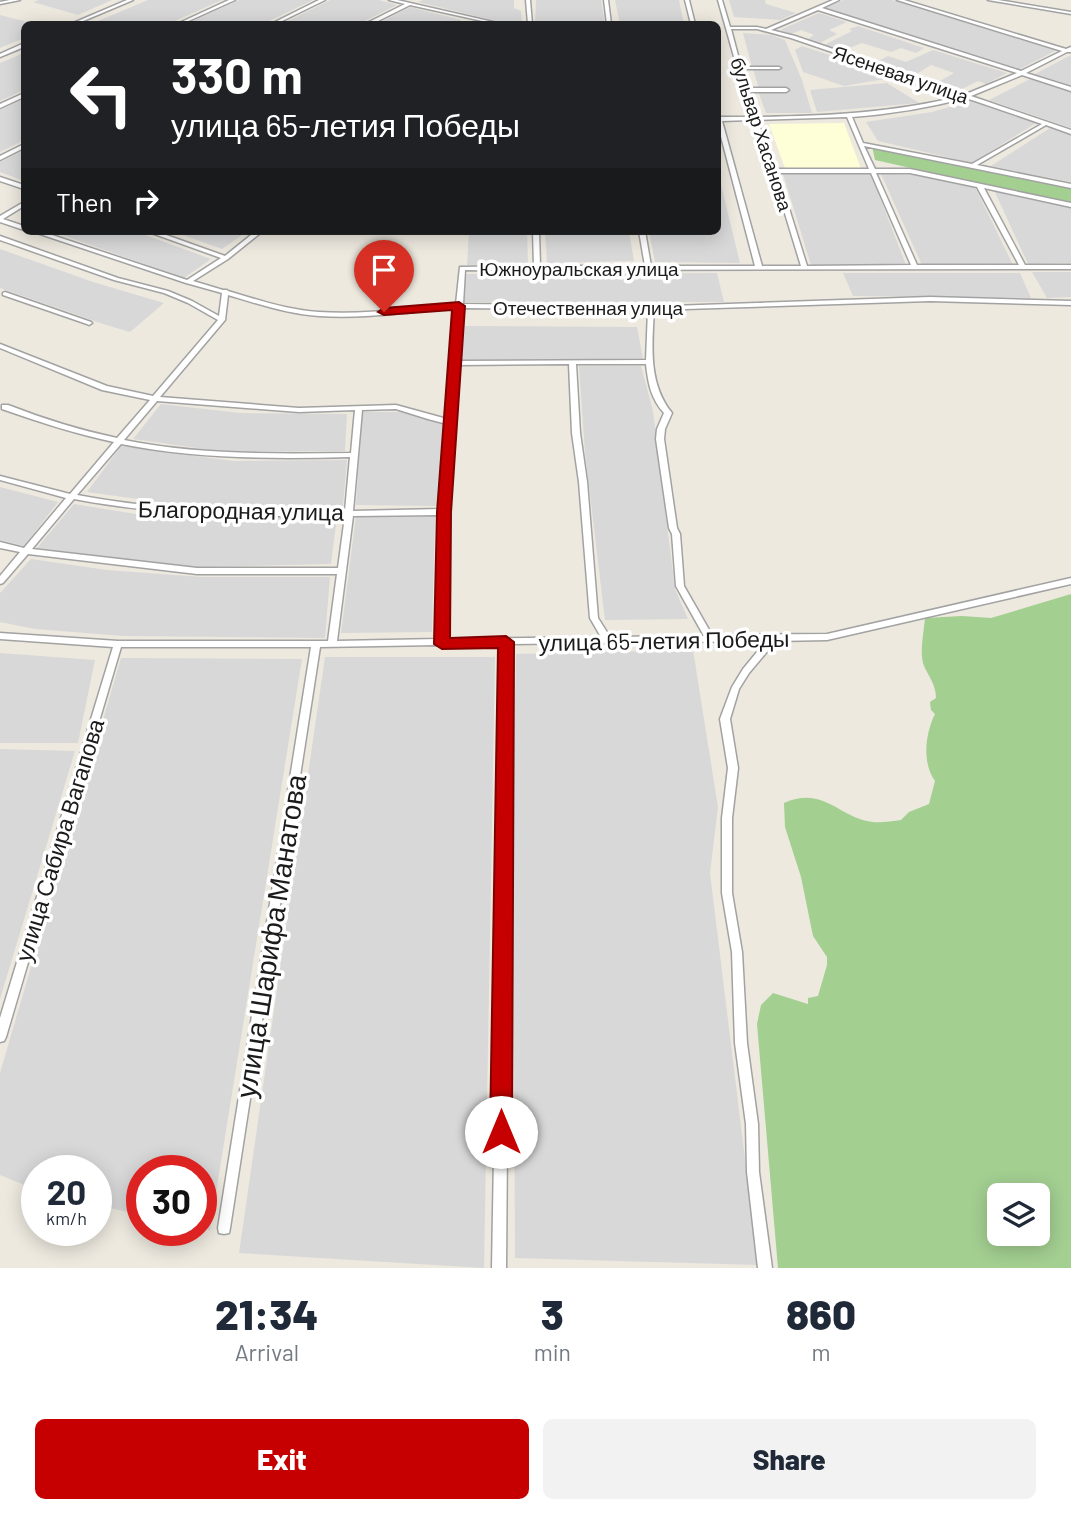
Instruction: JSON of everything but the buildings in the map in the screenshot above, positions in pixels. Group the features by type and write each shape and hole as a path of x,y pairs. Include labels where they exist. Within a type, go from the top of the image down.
{"street":[{"path":"0,3 18,0"},
{"path":"80,21 131,0"},
{"path":"186,21 233,0"},
{"path":"279,21 323,0"},
{"path":"391,0 483,21"},
{"path":"375,21 417,0"},
{"path":"528,0 530,21"},
{"path":"606,0 610,21"},
{"path":"687,0 693,21"},
{"name":"бульвар Хасанова","path":"720,0 754,118 775,171 805,268"},
{"path":"767,30 837,0"},
{"path":"899,0 1070,50"},
{"path":"990,0 1071,13"},
{"path":"817,8 1071,89"},
{"path":"468,21 472,19"},
{"name":"Ясеневая улица","path":"729,28 767,30 1071,132"},
{"path":"0,56 21,46"},
{"path":"721,118 849,117 911,109 966,96 1070,50"},
{"path":"740,68 779,68"},
{"path":"746,90 786,90"},
{"path":"0,106 21,96"},
{"path":"849,117 915,268"},
{"path":"974,165 1045,124"},
{"name":"бульвар Хасанова","path":"721,129 759,267"},
{"path":"862,144 1071,186"},
{"path":"0,158 21,148"},
{"path":"775,171 910,171 1071,205"},
{"path":"0,179 21,186"},
{"path":"979,185 1023,267"},
{"path":"0,219 21,206"},
{"path":"0,219 21,227"},
{"name":"Отечественная улица","path":"46,235 188,282 279,308 317,314 356,315 411,308 459,306 652,308 930,299 1071,303"},
{"path":"160,235 226,258"},
{"path":"188,282 226,258 255,235"},
{"path":"536,235 537,269"},
{"path":"643,235 648,267"},
{"path":"1,239 116,279 166,292 222,320"},
{"name":"Южноуральская улица","path":"442,644 444,512 462,268 1071,267"},
{"path":"0,581 222,320 225,291"},
{"path":"0,302 3,293 89,323"},
{"path":"652,308 650,362 656,401 668,413 660,429 660,439 676,534 680,586 710,639"},
{"path":"0,346 105,388 155,399 246,408 396,407 451,422"},
{"path":"572,362 594,618 608,641"},
{"path":"456,363 650,362"},
{"path":"5,407 66,430 118,442 242,457 354,455"},
{"path":"332,643 359,408"},
{"name":"Благородная улица","path":"0,478 71,498 187,513 444,512"},
{"path":"0,545 26,551 197,571 340,570"},
{"name":"улица 65-летия Победы","path":"0,636 118,644 442,644 827,637 1071,581"},
{"path":"765,1268 752,1172 752,1124 741,1043 737,953 727,893 727,818 733,768 725,719 740,680 773,638"},
{"path":"499,1268 506,642"},
{"name":"улица Сабира Вагапова","path":"0,1037 118,644"},
{"name":"улица Шарифа Манатова","path":"224,1228 316,644"}],"shaded area":[{"path":"112,0 78,15 33,2"},
{"path":"148,0 222,0 175,21 98,21"},
{"path":"239,0 313,0 269,21 193,21"},
{"path":"330,0 379,0 397,5 365,21 288,21"},
{"path":"514,0 514,8 521,11 522,21 497,21 418,2"},
{"path":"536,0 601,0 604,21 535,21"},
{"path":"615,0 679,0 683,21 619,21"},
{"path":"729,0 765,0 766,4 796,13 780,20 734,17"},
{"path":"844,0 892,0 1057,50 1018,70 822,8"},
{"path":"410,7 462,20 460,21 383,21"},
{"path":"819,13 847,22 829,30 837,34 820,43 808,39 814,35 801,30 791,34 780,30"},
{"path":"0,15 24,21 21,21 21,39 0,48"},
{"path":"858,26 924,48 916,53 901,48 891,52 862,43 839,52 822,46"},
{"path":"743,33 771,35 785,40 812,113 766,113 758,91 790,89 759,89 753,69 783,68 752,67"},
{"path":"802,46 896,77 844,86 803,72 795,50"},
{"path":"933,50 1007,73 986,84 978,81 958,91 935,84 954,73 931,65 918,73 875,63 888,56 906,62"},
{"path":"21,54 21,91 0,101 0,63"},
{"path":"1071,55 1071,87 1033,75"},
{"path":"1030,79 1071,92 1071,128 989,100"},
{"path":"887,83 919,103 817,112 810,90"},
{"path":"21,100 21,142 0,152 0,110"},
{"path":"970,101 1036,123 972,163 878,141 866,122 932,112"},
{"path":"844,123 861,169 785,168 769,124"},
{"path":"1050,128 1071,135 1071,182 991,166"},
{"path":"21,152 21,180 0,172 0,162"},
{"path":"783,174 871,174 906,265 811,265"},
{"path":"881,174 917,175 975,187 1013,265 922,265"},
{"path":"721,184 740,263 655,262 650,235 721,235"},
{"path":"994,190 1071,207 1071,263 1028,264"},
{"path":"62,235 145,235 211,259 184,278"},
{"path":"183,235 242,235 222,249"},
{"path":"469,235 527,235 528,264 467,265"},
{"path":"545,235 630,235 634,261 547,263"},
{"path":"0,249 93,282 164,303 130,332 103,324 0,288"},
{"path":"1032,272 1071,272 1071,297 1047,298"},
{"path":"717,273 724,302 463,302 466,274"},
{"path":"843,273 1020,273 1031,298 853,296"},
{"path":"465,326 637,327 643,359 461,360"},
{"path":"579,366 641,366 653,411 675,589 688,619 605,620 585,453"},
{"path":"161,404 240,413 347,414 345,451 225,452 133,439"},
{"path":"362,412 413,412 446,425 438,506 356,505"},
{"path":"121,446 233,461 347,460 343,506 181,505 87,492"},
{"path":"0,487 58,502 24,546 0,540"},
{"path":"74,504 148,516 337,517 331,564 193,567 37,548"},
{"path":"356,516 435,517 432,632 341,633"},
{"path":"31,559 107,570 202,577 330,577 325,638 123,636 35,629 0,622 0,593"},
{"path":"693,650 718,807 710,873 758,1265 515,1258 513,791 516,654"},
{"path":"0,653 95,660 78,743 0,743"},
{"path":"325,657 495,657 484,1268 239,1253"},
{"path":"121,658 302,659 217,1187 217,1155 126,1155 126,1212 112,1208 112,1155 21,1155 21,1184 0,1175 0,1073"},
{"path":"0,749 75,751 0,999"}],"green space":[{"path":"872,146 1071,188 1071,204 875,160"},
{"path":"1071,594 1071,1268 778,1268 757,1024 761,1005 773,993 808,1004 808,998 818,996 827,965 827,957 813,936 801,877 785,827 784,803 810,798 821,800 861,820 876,822 901,820 909,812 929,804 935,781 928,766 926,748 935,714 931,710 930,702 936,698 936,693 923,661 925,618 991,618"}],"route":[{"path":"384,312 459,306 444,512 442,644 506,642 501,1132"}]}
